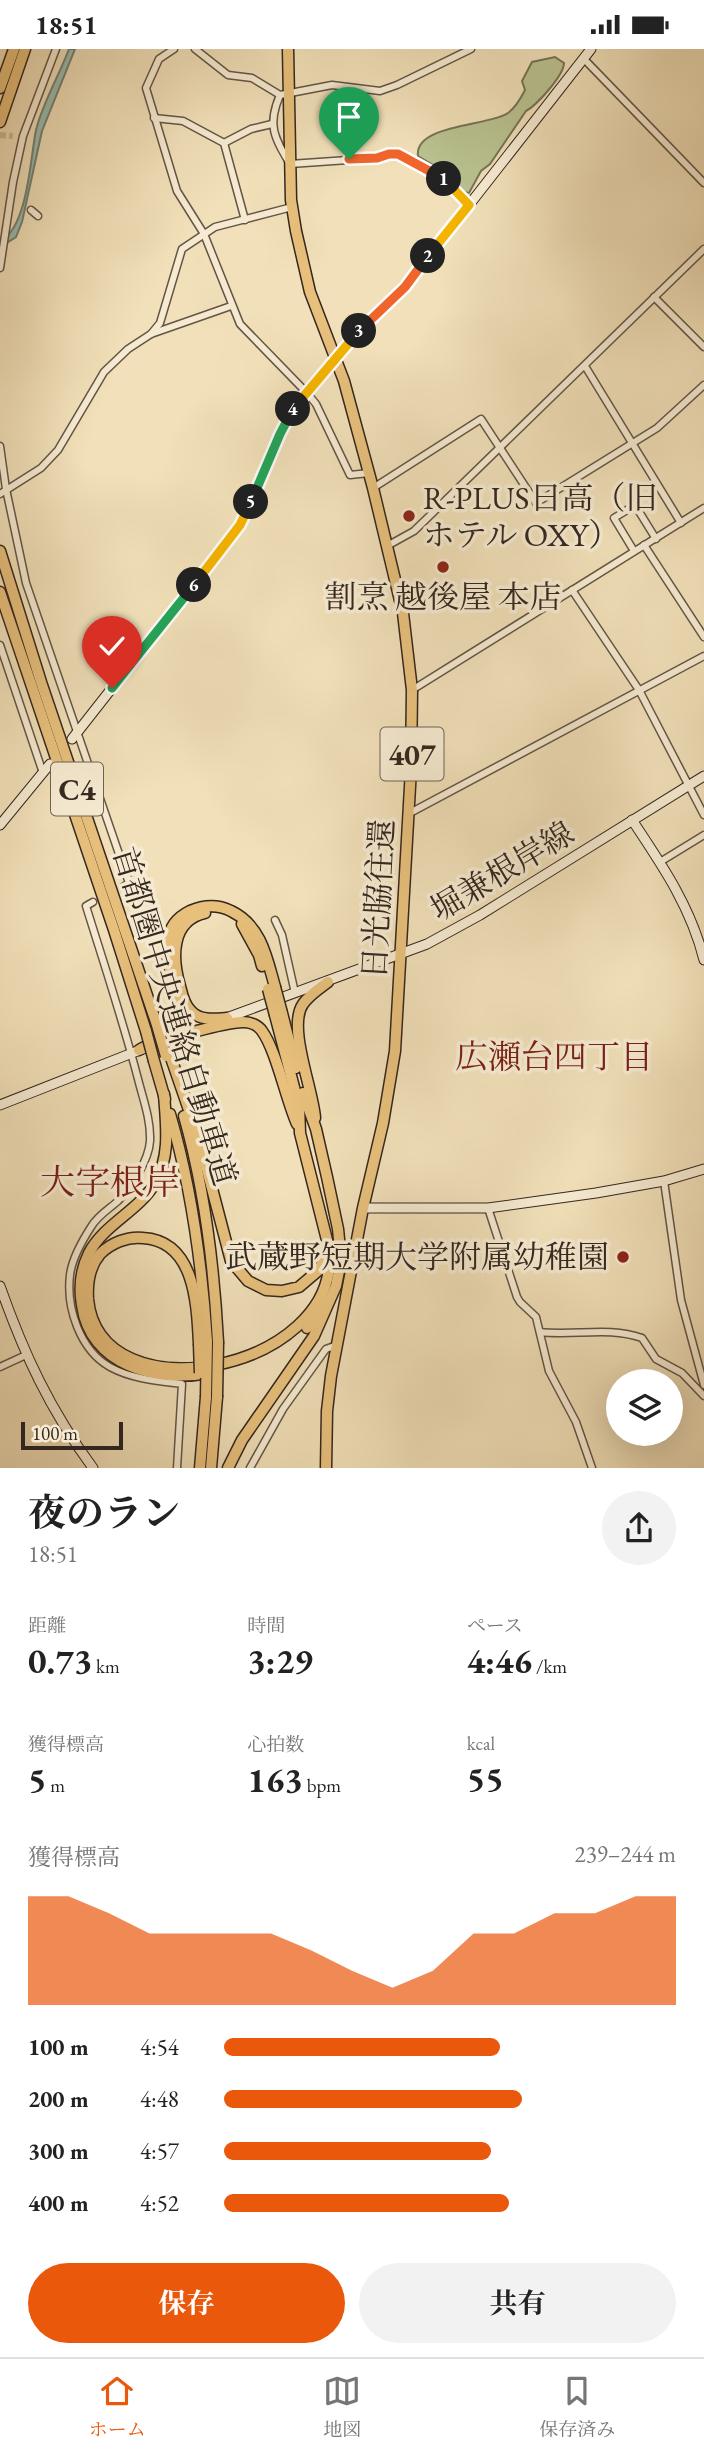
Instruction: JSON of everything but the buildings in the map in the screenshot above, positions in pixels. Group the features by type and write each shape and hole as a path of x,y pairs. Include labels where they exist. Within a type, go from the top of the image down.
{"highway":[{"path":"0,88 14,49"},
{"path":"0,122 25,49"},
{"name":"日光脇往還","path":"288,49 284,95 292,207 310,292 344,381 373,488 405,622 412,690 411,769 396,1051 337,1345 327,1411 326,1468"},
{"name":"首都圏中央連絡自動車道","path":"0,551 41,682 168,1056 189,1134 212,1257 208,1343 211,1468"},
{"name":"首都圏中央連絡自動車道","path":"0,592 114,930 164,1094 190,1193 201,1258 208,1343"},
{"path":"135,1051 169,1031 175,1022 177,1006 167,965 169,938 175,924 183,915 208,905 237,913 256,932 265,949 279,1014 306,1105 316,1129"},
{"path":"227,1018 201,1017 191,1012 186,1005 175,961 178,935 185,924 198,915 223,913 241,924 259,954 272,988"},
{"path":"228,1468 242,1440 314,1336 337,1278 340,1249 297,1021 302,1004 328,982"},
{"path":"279,1014 299,1106 300,1133"},
{"path":"178,1035 244,1022 256,1025 262,1031 300,1133 329,1248 331,1267 324,1291 305,1320 287,1336 248,1356 229,1362 184,1368 159,1367 128,1359 102,1336 89,1308 87,1286 96,1260 102,1252 112,1245 135,1237 150,1238 173,1249 188,1271 208,1343"},
{"path":"168,1056 205,1161 228,1251 238,1271 248,1281 266,1290 282,1291 299,1287 319,1271 329,1248"},
{"path":"164,1094 167,1141 164,1162 154,1185 106,1230 90,1251 83,1268 81,1304 83,1317 93,1336 114,1358 129,1367 158,1374 196,1375 247,1363 290,1343 307,1328 329,1300"},
{"name":"首都圏中央連絡自動車道","path":"200,1468 208,1397"}],"street":[{"path":"0,268 23,136 56,49"},
{"path":"174,49 159,59 145,88 169,158 177,191 204,234 240,324 316,404 350,475 369,473"},
{"path":"195,49 228,75 252,78 284,95 332,85 380,91 471,49"},
{"path":"72,739 240,525 293,409 358,332 405,287 591,49"},
{"path":"584,59 704,183"},
{"path":"284,95 274,110 272,124 278,144 290,164 398,154 440,175 469,205"},
{"path":"154,118 183,121 224,143 245,220"},
{"path":"224,143 251,129 272,124"},
{"path":"13,136 23,136"},
{"path":"151,334 166,310 182,249 215,227 292,207"},
{"path":"31,209 38,216"},
{"path":"387,546 414,531 704,249"},
{"path":"654,297 704,347"},
{"path":"3,492 41,468 58,450 104,372 128,349 151,334 232,306"},
{"path":"585,366 681,523"},
{"path":"373,488 481,419 536,503 657,428 704,385"},
{"path":"0,446 3,492 26,583 129,883 122,887"},
{"path":"634,551 614,517 635,505 656,539"},
{"path":"412,690 704,508"},
{"path":"645,545 704,637"},
{"path":"572,590 639,690 704,815"},
{"path":"0,645 43,773"},
{"path":"408,814 704,656"},
{"path":"0,825 50,764"},
{"name":"堀兼根岸線","path":"0,1105 135,1051 427,944 480,915 704,776"},
{"path":"632,820 690,915 704,960"},
{"path":"660,862 704,835"},
{"path":"93,902 86,906 135,1051 150,1143 137,1176 119,1199 93,1223 77,1252 70,1273 69,1292 74,1319 81,1336 94,1354 108,1366 127,1375 182,1384 177,1468"},
{"path":"275,921 282,935 296,993"},
{"path":"363,1208 488,1208 664,1181 704,1169"},
{"path":"664,1181 681,1300 704,1385"},
{"path":"488,1208 517,1297 536,1317 549,1371 576,1422 592,1468"},
{"path":"0,1286 26,1355 46,1395 93,1468"},
{"path":"540,1332 584,1334 611,1330 642,1338 656,1359 682,1373 704,1396"},
{"path":"250,1468 284,1409 326,1349 337,1345"},
{"path":"0,1367 26,1355"}],"green space":[{"path":"555,57 564,63 560,75 526,111 490,164 481,171 469,193 464,192 448,174 418,156 420,145 440,132 508,113 525,90 522,81 532,62"}],"shaded area":[{"path":"69,49 75,49 42,131 22,222 16,237 0,247 0,242 17,222 26,191 39,120"}],"tunnel":[{"path":"0,135 13,136"}],"place":[{"name":"R-PLUS日高（旧 ホテル OXY）","path":"409,516"},
{"name":"割烹 越後屋 本店","path":"443,567"},
{"name":"武蔵野短期大学附属幼稚園","path":"623,1257"}],"district":[{"name":"広瀬台四丁目","path":"554,1056"},
{"name":"大字根岸","path":"110,1181"}],"route":[{"path":"112,688 240,525 293,409 358,332 405,287 469,205 440,175 406,156 389,154 377,158 349,159"}]}
